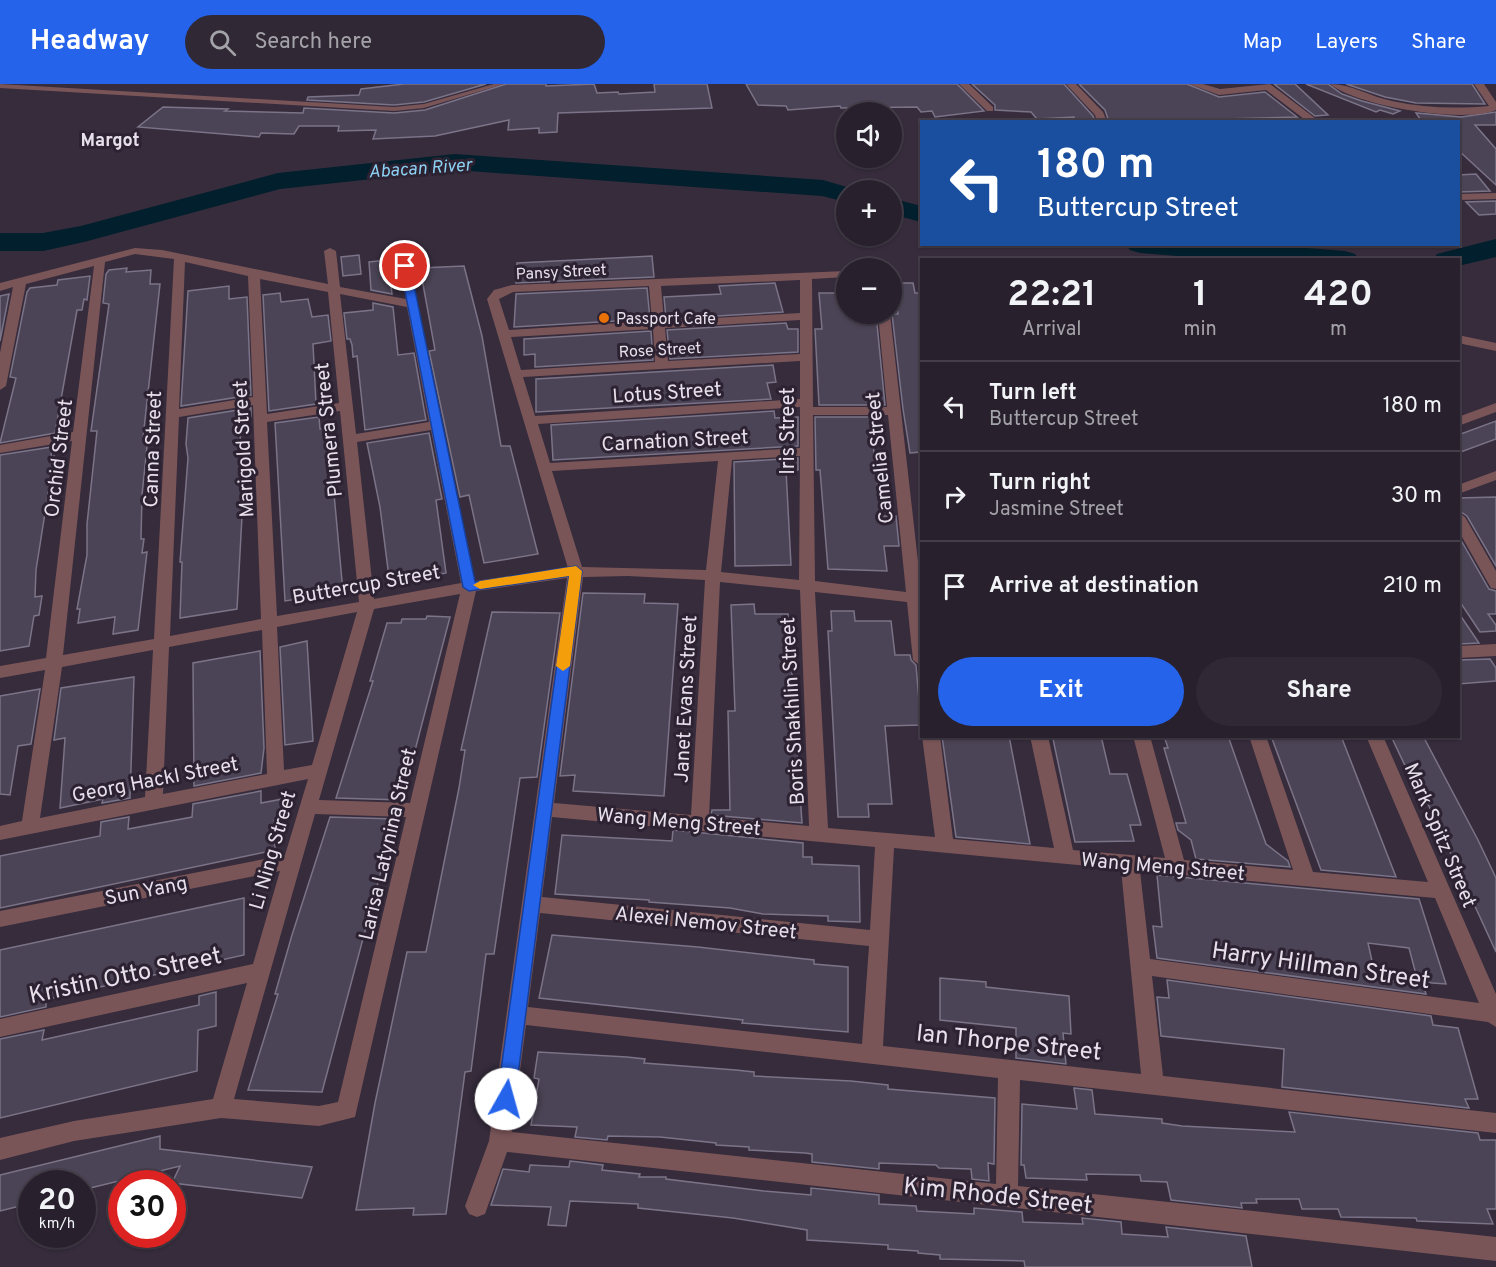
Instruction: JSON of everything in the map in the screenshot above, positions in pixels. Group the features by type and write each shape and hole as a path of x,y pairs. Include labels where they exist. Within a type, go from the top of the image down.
{"street":[{"path":"964,84 990,110"},
{"path":"1071,84 1100,114 1102,120"},
{"path":"1194,84 1219,92 1265,85 1312,120"},
{"path":"1335,84 1405,108 1492,109 1494,106 1479,84"},
{"path":"1405,108 1406,120"},
{"path":"1460,197 1496,196"},
{"path":"0,287 135,251 180,257 254,274 412,304"},
{"name":"Plumera Street","path":"330,251 367,605"},
{"name":"Canna Street","path":"154,802 164,642 180,257"},
{"name":"Orchid Street","path":"30,827 54,662 100,259"},
{"path":"405,266 469,587"},
{"name":"Marigold Street","path":"254,274 276,778"},
{"name":"Pansy Street","path":"576,571 546,467 492,299 498,293 512,289 836,275"},
{"name":"Iris Street","path":"806,277 807,585"},
{"path":"0,386 20,282"},
{"path":"655,282 662,366"},
{"path":"503,334 806,316"},
{"name":"Camelia Street","path":"885,324 917,598 920,644"},
{"path":"1460,339 1496,347"},
{"name":"Rose Street","path":"516,374 806,357"},
{"path":"1460,410 1496,397"},
{"path":"173,414 259,400"},
{"path":"260,419 345,406"},
{"name":"Lotus Street","path":"531,420 806,407 894,411"},
{"path":"1460,421 1496,407"},
{"path":"348,439 437,425"},
{"path":"0,449 81,435"},
{"name":"Carnation Street","path":"546,467 806,452"},
{"name":"Janet Evans Street","path":"700,823 713,577 725,457"},
{"path":"1460,489 1496,475"},
{"path":"1460,521 1496,584"},
{"path":"477,1206 500,1141 576,571"},
{"name":"Buttercup Street","path":"0,672 469,587 576,571 628,571 713,577 917,598"},
{"name":"Boris Shakhlin Street","path":"807,585 819,834"},
{"name":"Larisa Latynina Street","path":"220,1108 319,1116 347,1110 469,587"},
{"name":"Li Ning Street","path":"220,1108 367,605"},
{"path":"1460,652 1496,650"},
{"path":"931,738 945,846"},
{"path":"1039,738 1065,856"},
{"path":"1143,738 1178,867"},
{"path":"1258,738 1306,879"},
{"name":"Mark Spitz Street","path":"1375,738 1495,1016"},
{"name":"Georg Hackl Street","path":"0,833 320,770"},
{"path":"309,807 417,810"},
{"name":"Wang Meng Street","path":"544,809 1441,891"},
{"path":"872,1054 885,841"},
{"name":"Sun Yang","path":"0,919 293,861"},
{"path":"1130,863 1153,1083"},
{"name":"Alexei Nemov Street","path":"532,904 879,939"},
{"name":"Harry Hillman Street","path":"1141,966 1495,1016"},
{"name":"Kristin Otto Street","path":"0,1028 261,971"},
{"name":"Ian Thorpe Street","path":"517,1015 1153,1083 1496,1123"},
{"path":"1007,1196 1007,1102 1010,1069"},
{"path":"0,1149 74,1131 220,1108"},
{"name":"Kim Rhode Street","path":"500,1141 1496,1249"}],"lane":[{"path":"0,86 394,109 424,106 501,84"}],"building":[{"path":"404,84 486,84 424,102 394,105 307,100 308,97 359,95 361,89"},
{"path":"506,84 546,84 546,86 594,84 597,93 618,92 619,94 655,92 654,84 707,84 712,108 558,113 557,132 539,133 539,128 508,130 509,120 435,136 373,139 376,130 338,131 339,126 299,126 294,134 261,133 259,137 138,127 163,107 303,113 304,108 394,113 425,110"},
{"path":"746,84 957,84 984,111 935,117 932,111 921,112 917,107 902,107 902,102 836,102 836,106 788,110 786,106 758,105"},
{"path":"972,84 1064,84 1094,120 1075,120 1074,117 1037,119 1031,112 995,110 995,105"},
{"path":"1079,84 1187,84 1219,97 1265,92 1297,117 1108,120 1105,110"},
{"path":"1274,84 1295,84 1328,115 1315,116"},
{"path":"1306,84 1328,84 1342,94 1400,111 1393,114 1380,110 1376,112"},
{"path":"1346,84 1472,84 1485,104 1416,103 1385,97"},
{"path":"1496,112 1496,125 1475,125 1496,149 1496,185 1460,152 1460,120 1421,120 1416,113 1461,117"},
{"path":"1476,174 1490,191 1460,192 1460,175"},
{"path":"1496,201 1496,214 1479,215 1466,202"},
{"path":"359,255 361,274 343,276 341,257"},
{"path":"652,256 654,277 516,283 517,263"},
{"path":"387,260 392,294 371,290 369,262"},
{"path":"464,266 482,336 501,446 510,446 538,554 484,563 469,495 460,497 429,351 435,350 420,268"},
{"path":"127,268 126,272 151,270 150,284 160,284 143,438 148,437 142,495 141,539 144,539 142,553 147,552 138,630 113,634 115,617 78,623 80,609 77,609 87,555 87,524 97,431 91,431 109,304 103,303 106,274 109,270"},
{"path":"90,276 87,300 84,299 82,310 77,310 55,433 0,443 16,378 10,377 27,292 30,288 57,285 58,280"},
{"path":"775,283 783,312 666,319 664,297 721,294 719,286"},
{"path":"902,283 913,283 915,293 920,293 920,452 910,453 893,324 902,324"},
{"path":"229,286 229,299 247,297 251,395 181,406 188,291"},
{"path":"647,288 650,319 514,327 516,294"},
{"path":"280,293 281,302 308,299 312,317 328,315 331,341 313,344 316,404 269,411 263,295"},
{"path":"819,293 836,293 836,324 877,324 885,405 819,405 815,329 822,329"},
{"path":"9,294 0,341 0,296"},
{"path":"373,303 393,307 398,355 414,353 426,420 365,430 357,356 353,357 350,339 347,339 344,313 373,310"},
{"path":"786,323 788,329 798,329 798,352 670,359 667,330"},
{"path":"651,331 653,360 535,367 535,354 524,355 524,339"},
{"path":"773,365 776,382 767,383 771,399 536,412 536,379"},
{"path":"251,408 251,417 240,418 242,516 237,609 180,618 182,562 180,562 188,458 186,444 188,418"},
{"path":"774,411 775,418 798,417 798,446 553,460 551,425"},
{"path":"319,417 320,429 328,428 343,592 285,601 275,423"},
{"path":"815,417 870,417 881,516 896,516 899,546 884,546 887,571 828,569 820,470 816,470"},
{"path":"1496,421 1496,439 1460,452 1460,434"},
{"path":"429,433 442,499 436,500 446,573 390,585 380,507 367,443"},
{"path":"52,447 51,457 54,456 36,570 35,597 42,596 39,615 34,616 29,646 0,651 0,455"},
{"path":"798,458 798,470 786,470 791,565 735,566 734,462"},
{"path":"1496,497 1496,566 1467,516 1460,511 1460,498"},
{"path":"1460,538 1489,589 1496,591 1496,614 1488,614 1496,625 1496,631 1480,632 1460,602"},
{"path":"583,593 645,594 644,603 678,604 664,796 573,791 575,775 560,776"},
{"path":"754,604 755,614 788,614 802,823 711,815 712,810 730,810 728,711 735,711 731,605"},
{"path":"831,611 854,611 855,621 891,621 895,655 910,655 916,665 920,725 885,726 892,804 868,804 869,817 838,817 828,631 832,631"},
{"path":"492,612 560,613 537,777 520,778 494,954 486,954 471,1071 465,1072 446,1214 413,1215 414,1208 356,1210 375,1103 407,952 426,952 459,788 465,750 461,750"},
{"path":"1460,615 1479,643 1460,644"},
{"path":"427,616 450,617 402,800 336,798 373,681 370,681 387,623 401,623 402,619 426,619"},
{"path":"307,641 313,741 285,745 280,647"},
{"path":"260,651 264,748 261,773 194,786 193,663"},
{"path":"1490,659 1496,668 1496,681 1460,684 1460,660"},
{"path":"134,677 130,798 102,803 103,799 60,808 65,738 54,740 61,688"},
{"path":"40,689 31,744 18,746 10,795 0,794 0,696"},
{"path":"942,738 1009,738 1030,844 956,837"},
{"path":"1101,738 1110,774 1127,774 1141,825 1130,825 1134,841 1075,842 1053,739"},
{"path":"1165,738 1229,738 1266,844 1288,861 1290,867 1196,859 1191,840 1178,830 1176,823 1186,823 1164,748 1168,748"},
{"path":"1272,738 1342,738 1396,877 1321,870"},
{"path":"1392,738 1424,738 1478,840 1496,878 1496,952 1422,791 1417,791"},
{"path":"261,791 261,803 288,798 289,817 274,820 275,850 0,908 0,856 100,836 101,822 129,817 128,829 192,817 193,804"},
{"path":"330,817 395,819 322,1092 248,1090 278,994 275,994 292,935"},
{"path":"673,830 803,843 803,857 812,857 812,864 859,866 860,922 828,921 828,916 763,914 730,908 649,902 649,900 555,894 562,835 672,841"},
{"path":"1157,875 1419,899 1446,984 1418,982 1409,948 1368,943 1376,979 1423,984 1426,994 1157,958 1153,926 1162,927"},
{"path":"244,898 244,955 64,995 46,1000 46,1007 0,1017 0,950"},
{"path":"552,935 698,947 814,960 814,964 848,967 848,1032 742,1023 743,1020 539,998"},
{"path":"940,978 986,982 986,987 1069,996 1071,1034 1063,1033 1066,1064 1016,1058 1016,1028 940,1020"},
{"path":"1167,980 1431,1016 1433,1025 1458,1028 1478,1099 1465,1099 1469,1108 1282,1087 1284,1049 1161,1036 1157,997 1169,998"},
{"path":"216,992 216,1026 198,1030 197,1071 0,1118 0,1039 44,1030 42,1040 199,1005 199,996"},
{"path":"538,1052 627,1057 645,1059 644,1063 754,1072 754,1076 851,1081 888,1085 888,1089 995,1098 994,1164 988,1163 989,1181 972,1179 971,1169 939,1168 936,1165 879,1163 879,1169 812,1162 812,1154 749,1150 749,1147 660,1137 608,1136 607,1140 575,1137 577,1127 531,1125 539,1079 534,1078"},
{"path":"1074,1088 1092,1090 1095,1114 1162,1119 1162,1123 1182,1126 1295,1132 1289,1112 1478,1133 1480,1140 1496,1140 1496,1209 1487,1209 1493,1224 1417,1221 1416,1218 1341,1217 1338,1209 1302,1209 1299,1199 1256,1199 1257,1203 1241,1203 1242,1208 1171,1200 1167,1182 1141,1181 1140,1175 1086,1174 1087,1180 1026,1178 1024,1165 1021,1165 1022,1104 1077,1109"},
{"path":"160,1136 160,1149 312,1167 302,1198 186,1185 186,1170 178,1170 180,1166 164,1170 108,1170 108,1184 96,1187 96,1170 21,1170"},
{"path":"570,1161 603,1165 602,1170 640,1174 639,1177 666,1177 666,1179 764,1191 811,1195 811,1188 879,1195 879,1204 916,1206 917,1211 974,1214 974,1208 1022,1212 1023,1222 1083,1224 1082,1218 1121,1222 1122,1234 1168,1237 1166,1227 1246,1236 1252,1267 1025,1267 1024,1261 940,1259 940,1255 888,1249 888,1245 807,1240 807,1230 733,1218 638,1208 638,1204 570,1201 566,1226 548,1225 551,1207 491,1205 503,1169 529,1172 530,1165 569,1167"},
{"path":"18,1171 18,1206 0,1211 0,1175"}],"waterway":[{"name":"Abacan River","path":"0,242 43,242 84,234 278,181 455,162 823,188 836,191"},
{"name":"Abacan River","path":"902,209 920,214"},
{"name":"Abacan River","path":"1166,246 1319,258"},
{"name":"Abacan River","path":"1455,258 1496,248"}],"slow traffic":[{"path":"480,585 576,571 563,666"}],"place":[{"name":"Passport Cafe","path":"604,318"}],"district":[{"name":"Margot","path":"110,140"}],"route":[{"path":"405,266 469,587 576,571 506,1099"}]}
